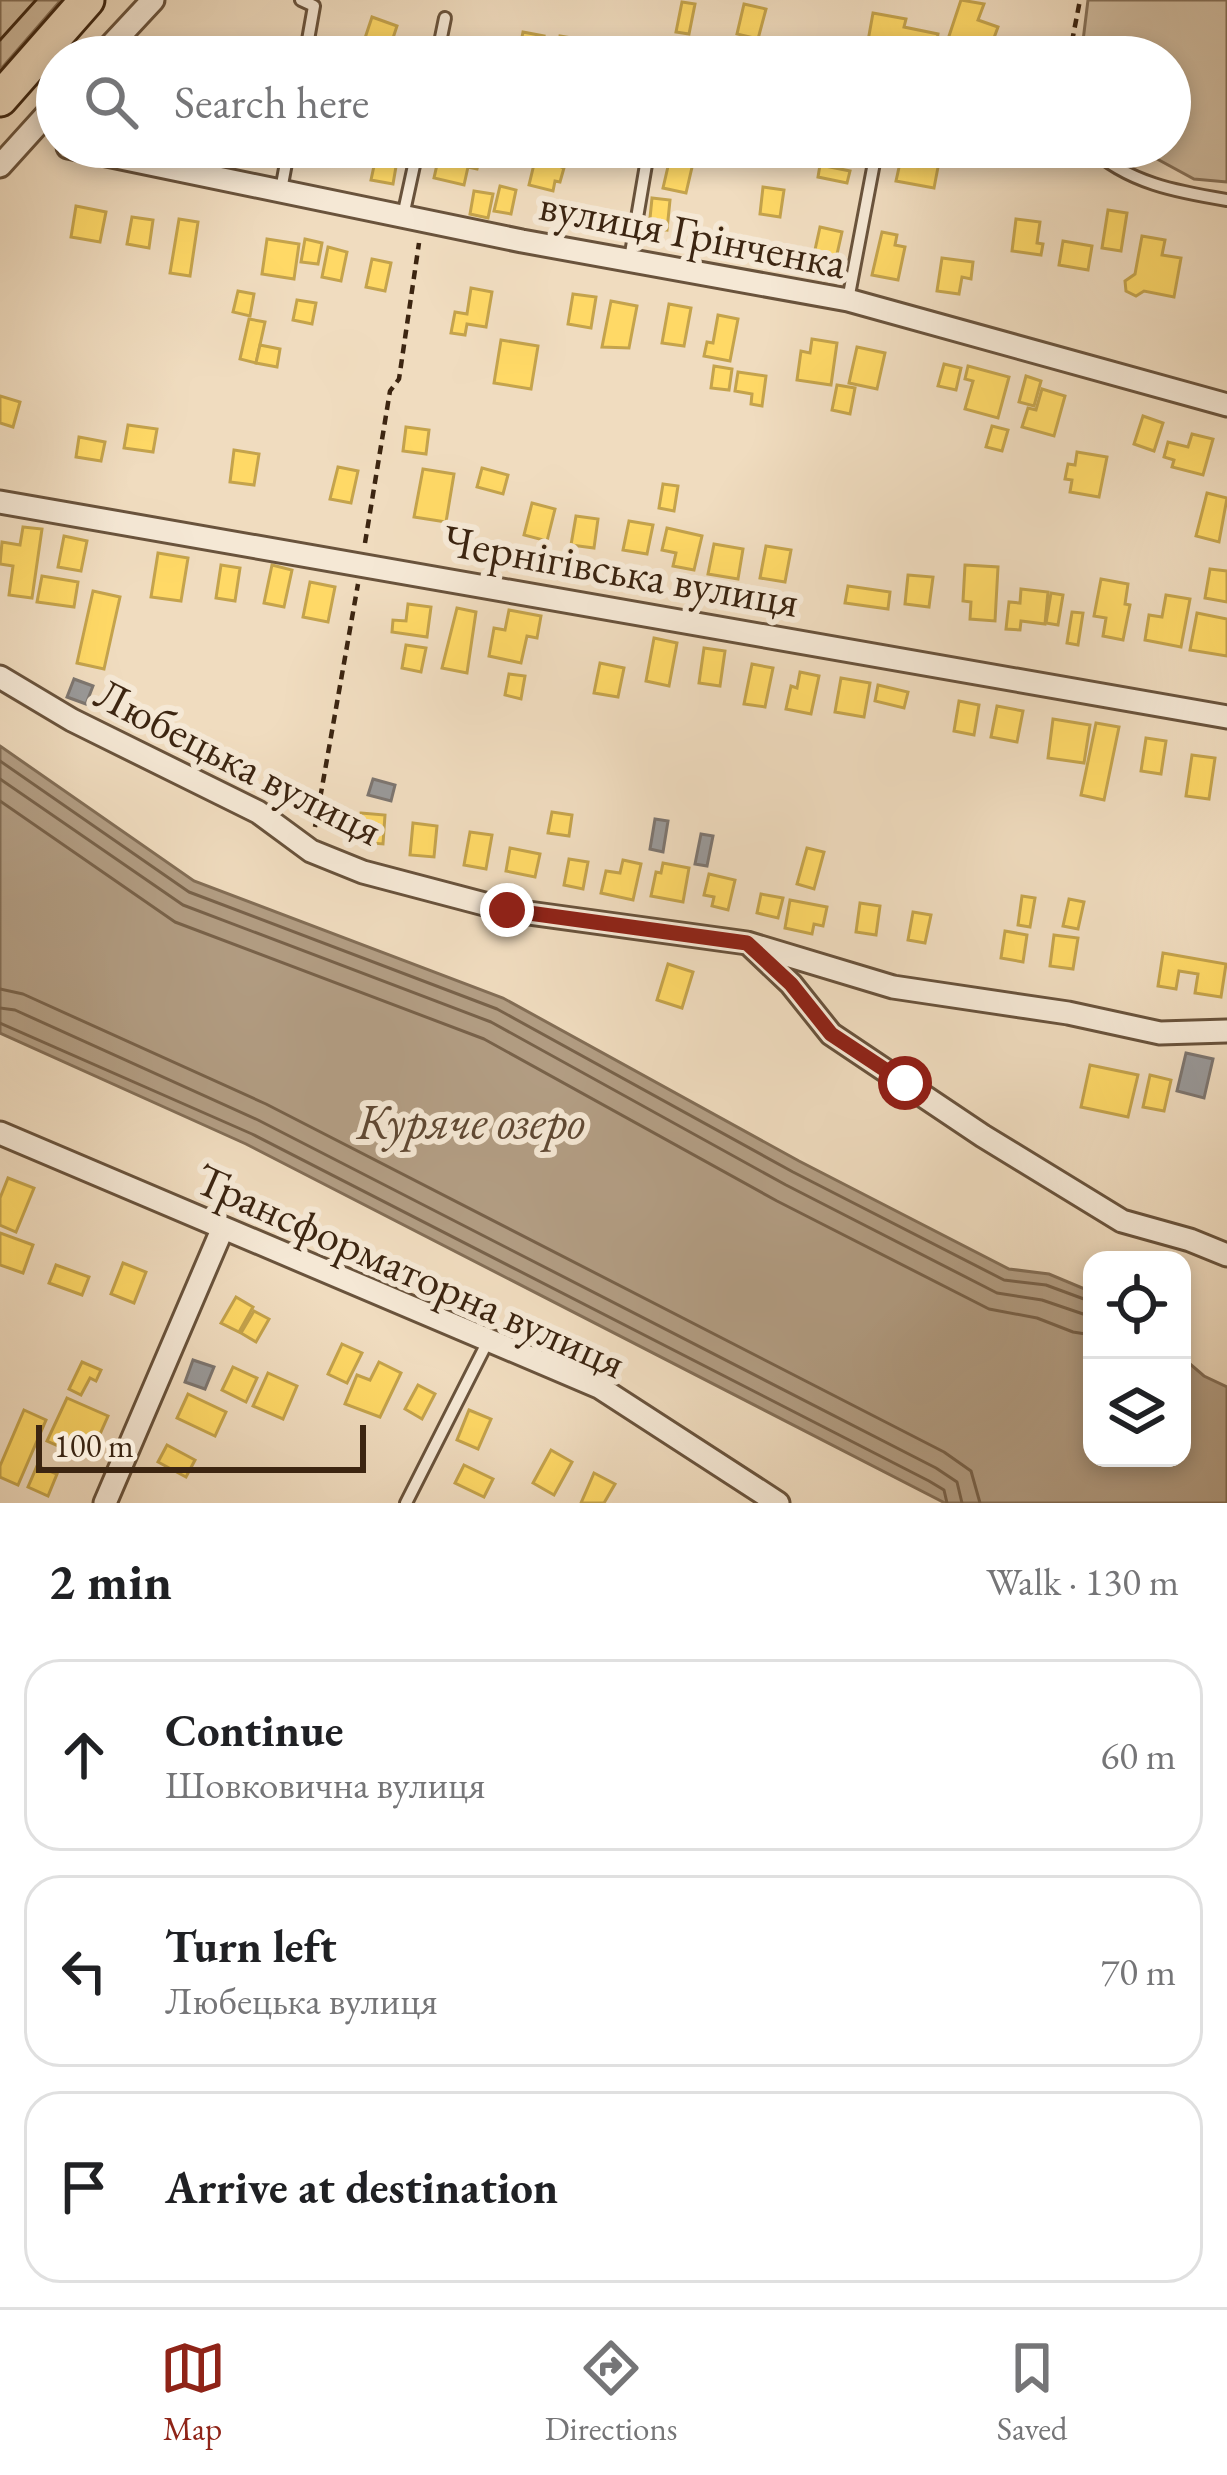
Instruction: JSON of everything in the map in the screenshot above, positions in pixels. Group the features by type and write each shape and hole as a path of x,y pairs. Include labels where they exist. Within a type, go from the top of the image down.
{"highway":[{"path":"55,36 87,0"},
{"path":"0,99 36,58"}],"street":[{"path":"120,36 153,0"},
{"path":"0,166 36,126"},
{"path":"25,138 36,140"},
{"name":"вулиця Грінченка","path":"165,168 629,262 848,300 1227,405"},
{"name":"Чернігівська вулиця","path":"0,502 1227,717"},
{"name":"Любецька вулиця","path":"0,677 72,721 258,812 311,851 362,872 507,910 747,943 893,987 1067,1013 1160,1033 1227,1031"},
{"path":"747,943 791,984 831,1034 982,1136 1122,1221 1227,1255"},
{"name":"Трансформаторна вулиця","path":"0,1133 599,1388 778,1503"},
{"path":"105,1503 222,1230"}],"lane":[{"path":"301,0 314,6 309,36"},
{"path":"441,36 445,18"},
{"path":"281,193 285,168"},
{"path":"413,218 417,168"},
{"path":"629,262 645,168"},
{"path":"848,300 874,168"},
{"path":"1120,168 1166,190 1227,200"},
{"path":"406,1503 488,1341"}],"path":[{"path":"1073,36 1080,0"},
{"path":"311,851 390,391 399,379 413,218"}],"shaded area":[{"path":"0,0 61,0 0,70"},
{"path":"1088,0 1227,0 1227,182 1194,179 1174,168 1191,168 1191,36 1084,36"}],"water":[{"name":"Куряче озеро","path":"0,746 194,881 503,998 799,1161 1009,1269 1049,1274 1083,1288 1083,1467 1191,1467 1191,1365 1227,1387 1227,1503 945,1503 246,1144 0,1033"}],"building: Homes":[{"path":"961,0 984,4 978,20 998,27 995,36 949,36"},
{"path":"682,2 695,4 689,34 676,32"},
{"path":"744,4 766,9 759,36 737,34"},
{"path":"873,13 906,19 904,27 938,34 938,36 869,36"},
{"path":"372,17 397,26 394,36 366,36"},
{"path":"374,168 396,168 393,184 371,180"},
{"path":"436,168 468,168 464,185 434,178"},
{"path":"533,168 564,168 553,191 529,185"},
{"path":"668,168 692,168 686,193 663,188"},
{"path":"820,168 850,171 847,183 818,177"},
{"path":"899,168 938,168 934,188 896,181"},
{"path":"500,186 516,190 511,214 494,211"},
{"path":"763,187 784,190 780,217 760,214"},
{"path":"474,191 493,194 488,218 470,214"},
{"path":"652,198 670,200 667,230 649,228"},
{"path":"76,206 106,212 100,242 71,237"},
{"path":"1108,210 1127,213 1121,251 1102,248"},
{"path":"132,217 153,220 149,248 127,244"},
{"path":"179,219 198,222 190,276 170,273"},
{"path":"1016,219 1040,222 1037,243 1043,244 1041,255 1012,251"},
{"path":"820,227 842,232 835,263 813,259"},
{"path":"882,232 897,235 895,245 905,247 898,280 872,275"},
{"path":"1142,236 1165,240 1162,255 1181,258 1174,297 1144,291 1136,296 1126,291 1125,281 1135,274"},
{"path":"267,239 299,244 294,279 262,274"},
{"path":"305,239 322,243 318,264 301,262"},
{"path":"1063,241 1092,246 1088,270 1059,265"},
{"path":"328,247 347,252 341,281 322,277"},
{"path":"942,258 973,262 971,279 962,277 959,294 937,291"},
{"path":"372,259 391,263 385,291 366,287"},
{"path":"471,288 492,292 486,327 467,324 465,335 451,333 455,312 467,314"},
{"path":"238,291 254,294 250,316 233,312"},
{"path":"573,294 596,297 591,328 568,324"},
{"path":"297,300 316,303 312,324 293,320"},
{"path":"611,301 637,306 629,348 602,347"},
{"path":"669,304 691,308 684,346 662,343"},
{"path":"718,315 738,319 730,361 704,356 707,342 713,343"},
{"path":"249,319 265,322 256,363 240,359"},
{"path":"812,339 837,343 831,385 797,380 801,351 810,353"},
{"path":"501,340 538,346 531,389 494,383"},
{"path":"260,345 280,349 277,367 256,363"},
{"path":"857,347 885,353 877,389 849,383"},
{"path":"944,364 961,368 956,390 938,386"},
{"path":"714,366 732,369 729,390 711,388"},
{"path":"968,366 1009,377 998,418 965,409 973,381 965,379"},
{"path":"738,372 766,376 762,406 751,404 752,394 735,391"},
{"path":"1026,376 1041,381 1034,406 1019,402"},
{"path":"837,385 855,388 850,414 832,410"},
{"path":"1042,389 1065,396 1054,436 1022,427 1028,408 1036,410"},
{"path":"0,396 20,402 13,427 0,423"},
{"path":"1143,416 1163,423 1154,451 1134,444"},
{"path":"128,425 157,429 153,452 124,448"},
{"path":"992,426 1008,430 1002,451 986,447"},
{"path":"406,427 429,430 426,454 403,451"},
{"path":"1192,434 1213,439 1203,475 1172,467 1174,460 1164,457 1168,442 1188,447"},
{"path":"79,437 105,442 101,461 76,457"},
{"path":"234,450 259,454 254,485 230,482"},
{"path":"1077,452 1107,457 1099,497 1070,492 1072,480 1065,479"},
{"path":"338,467 358,471 351,503 330,499"},
{"path":"482,468 508,475 503,494 477,487"},
{"path":"423,469 454,474 446,522 414,517"},
{"path":"663,484 678,486 674,511 659,508"},
{"path":"1207,493 1227,498 1219,542 1196,536"},
{"path":"532,503 555,509 547,541 524,535"},
{"path":"576,516 598,519 594,548 571,545"},
{"path":"629,521 653,525 647,554 623,550"},
{"path":"23,527 42,529 32,598 9,595 13,566 0,564 2,542 20,545"},
{"path":"667,528 702,536 694,570 673,566 676,553 662,550"},
{"path":"64,536 87,541 81,571 58,567"},
{"path":"714,544 743,549 738,579 708,574"},
{"path":"766,546 791,550 785,582 760,578"},
{"path":"158,553 188,558 181,601 151,597"},
{"path":"221,565 240,568 235,601 216,598"},
{"path":"272,565 292,570 284,607 264,603"},
{"path":"965,565 998,567 995,621 970,619 971,602 963,601"},
{"path":"1210,569 1227,571 1227,602 1205,598"},
{"path":"908,575 933,577 929,607 905,604"},
{"path":"42,576 78,582 74,607 37,602"},
{"path":"1101,579 1128,584 1125,604 1130,605 1123,640 1103,636 1106,618 1094,616"},
{"path":"310,582 335,587 328,622 303,617"},
{"path":"848,586 890,592 888,609 845,603"},
{"path":"1021,589 1048,592 1045,624 1021,621 1020,630 1006,629 1009,602 1020,603"},
{"path":"93,591 120,597 104,669 77,663"},
{"path":"1051,593 1063,595 1058,625 1046,623"},
{"path":"1166,595 1190,599 1181,647 1145,640 1149,615 1162,617"},
{"path":"408,604 431,607 427,637 392,632 393,620 406,621"},
{"path":"457,608 476,612 467,673 442,668"},
{"path":"509,610 541,616 537,638 527,636 521,663 489,656 494,628 505,630"},
{"path":"1072,612 1083,613 1078,645 1067,643"},
{"path":"1197,613 1227,619 1227,656 1190,650"},
{"path":"654,638 677,643 669,686 646,681"},
{"path":"406,645 426,648 421,672 402,668"},
{"path":"704,648 725,651 720,686 699,683"},
{"path":"600,663 624,668 618,697 594,693"},
{"path":"752,664 773,668 765,707 744,704"},
{"path":"800,672 819,676 811,714 786,709"},
{"path":"509,674 525,676 521,699 505,695"},
{"path":"841,678 870,683 864,717 835,712"},
{"path":"878,685 908,692 904,708 875,701"},
{"path":"959,701 979,705 974,735 954,731"},
{"path":"997,706 1023,711 1017,742 991,737"},
{"path":"1053,719 1090,725 1084,763 1048,758"},
{"path":"1096,723 1119,727 1104,800 1081,795"},
{"path":"1146,738 1166,741 1161,774 1141,771"},
{"path":"1192,755 1215,758 1209,799 1186,796"},
{"path":"552,812 572,815 569,836 548,833"},
{"path":"361,813 385,815 383,844 358,842"},
{"path":"413,823 437,826 434,857 410,855"},
{"path":"470,832 492,835 486,869 464,865"},
{"path":"510,848 540,854 535,877 506,871"},
{"path":"807,848 824,852 814,889 797,884"},
{"path":"569,859 588,862 583,889 564,885"},
{"path":"623,860 641,864 633,900 601,893 606,871 620,873"},
{"path":"663,863 689,868 683,902 651,896"},
{"path":"709,874 735,880 728,910 712,906 714,897 704,895"},
{"path":"761,894 783,898 778,918 757,913"},
{"path":"1022,896 1035,898 1030,927 1018,925"},
{"path":"1069,899 1084,902 1078,929 1063,926"},
{"path":"790,900 827,907 823,926 814,924 812,934 785,928"},
{"path":"860,903 880,906 876,935 856,932"},
{"path":"913,912 931,915 925,943 908,940"},
{"path":"1005,931 1027,935 1023,962 1001,958"},
{"path":"1054,935 1078,938 1073,969 1050,966"},
{"path":"1163,953 1226,964 1221,997 1195,993 1198,974 1179,971 1176,989 1158,986"},
{"path":"668,964 693,972 682,1008 657,1000"},
{"path":"1090,1065 1138,1075 1128,1117 1081,1107"},
{"path":"1150,1075 1171,1080 1164,1111 1143,1107"},
{"path":"8,1178 34,1188 16,1232 0,1225 0,1198"},
{"path":"0,1233 33,1245 23,1273 0,1265"},
{"path":"123,1263 146,1272 134,1303 111,1294"},
{"path":"56,1265 89,1277 82,1295 49,1283"},
{"path":"236,1297 253,1307 239,1332 221,1323"},
{"path":"254,1311 269,1319 256,1342 241,1333"},
{"path":"342,1344 362,1353 347,1383 328,1374"},
{"path":"82,1362 101,1370 81,1395 69,1389"},
{"path":"379,1362 401,1373 380,1417 345,1404 357,1375 370,1380"},
{"path":"233,1367 257,1378 246,1402 222,1390"},
{"path":"268,1373 297,1386 283,1419 253,1406"},
{"path":"418,1385 435,1394 422,1419 405,1409"},
{"path":"188,1394 226,1412 215,1436 177,1418"},
{"path":"67,1398 108,1416 92,1452 77,1446 74,1453 47,1441"},
{"path":"24,1410 46,1420 18,1485 0,1477 0,1466"},
{"path":"469,1410 491,1419 478,1449 457,1440"},
{"path":"167,1445 195,1460 186,1477 158,1462"},
{"path":"551,1450 572,1462 554,1495 533,1483"},
{"path":"464,1465 493,1479 484,1497 455,1483"},
{"path":"37,1466 57,1474 48,1496 28,1487"},
{"path":"594,1473 615,1484 604,1503 581,1503"}],"building: Industry":[{"path":"74,679 93,686 86,704 67,697"},
{"path":"373,779 395,785 391,801 368,795"},
{"path":"655,819 668,821 663,852 650,849"},
{"path":"701,834 713,836 707,866 695,864"},
{"path":"1186,1053 1213,1059 1204,1098 1177,1091"},
{"path":"193,1360 214,1367 205,1389 185,1382"}],"tram line":[{"path":"0,40 36,0"}],"route":[{"path":"507,910 747,943 791,984 831,1034 905,1083"}]}
